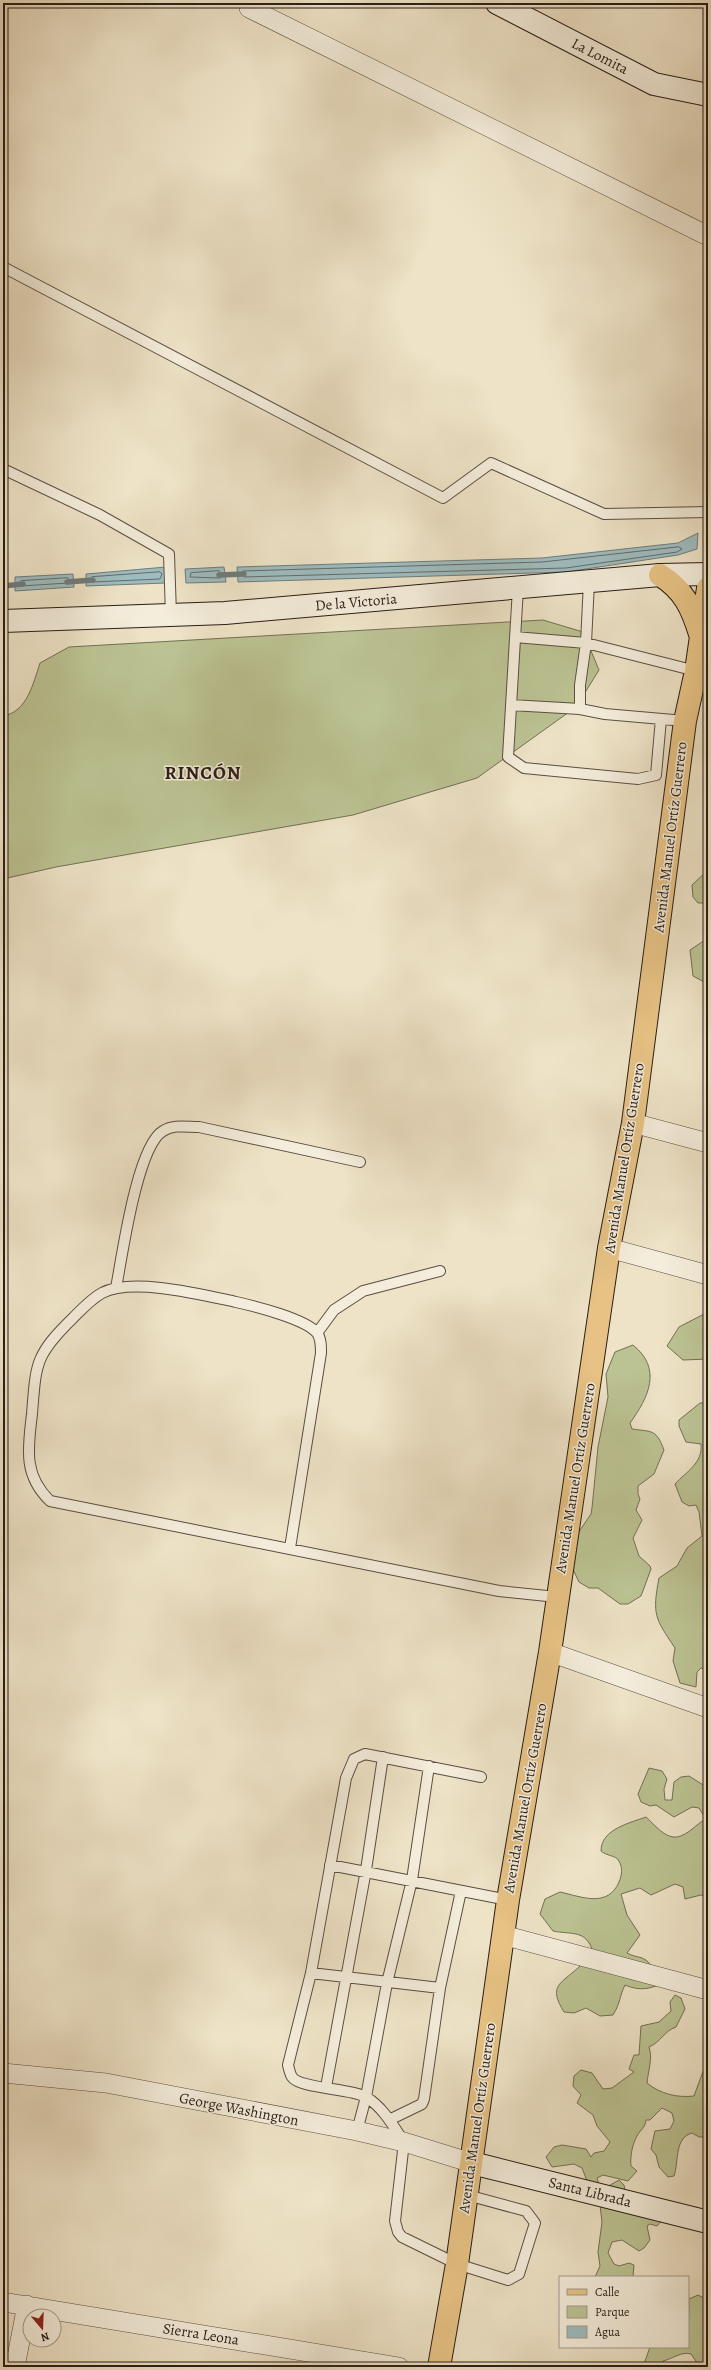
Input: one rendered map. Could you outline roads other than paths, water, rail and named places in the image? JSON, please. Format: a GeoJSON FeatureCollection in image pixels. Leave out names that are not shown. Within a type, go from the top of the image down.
{"type":"FeatureCollection","features":[{"type":"Feature","properties":{"kind":"main road","name":"La Lomita"},"geometry":{"type":"LineString","coordinates":[[497,3],[654,84],[708,95]]}},
{"type":"Feature","properties":{"kind":"main road","name":"De la Victoria"},"geometry":{"type":"LineString","coordinates":[[3,622],[233,612],[660,575],[708,574]]}},
{"type":"Feature","properties":{"kind":"main road"},"geometry":{"type":"LineString","coordinates":[[660,575],[675,585],[687,600],[700,635]]}},
{"type":"Feature","properties":{"kind":"main road","name":"Avenida Manuel Ortíz Guerrero"},"geometry":{"type":"LineString","coordinates":[[439,2367],[457,2264],[472,2163],[508,1900],[550,1652],[609,1248],[633,1123],[685,721],[702,674],[700,635],[708,588]]}},
{"type":"Feature","properties":{"kind":"main road","name":"Santa Librada"},"geometry":{"type":"LineString","coordinates":[[472,2163],[708,2222]]}},
{"type":"Feature","properties":{"kind":"street"},"geometry":{"type":"LineString","coordinates":[[251,3],[249,8],[708,236]]}},
{"type":"Feature","properties":{"kind":"street"},"geometry":{"type":"LineString","coordinates":[[633,1123],[708,1143]]}},
{"type":"Feature","properties":{"kind":"street"},"geometry":{"type":"LineString","coordinates":[[609,1248],[708,1275]]}},
{"type":"Feature","properties":{"kind":"street"},"geometry":{"type":"LineString","coordinates":[[550,1652],[708,1708]]}},
{"type":"Feature","properties":{"kind":"street"},"geometry":{"type":"LineString","coordinates":[[503,1935],[708,1990]]}},
{"type":"Feature","properties":{"kind":"street","name":"George Washington"},"geometry":{"type":"LineString","coordinates":[[3,2073],[106,2083],[357,2131],[404,2142],[472,2163]]}},
{"type":"Feature","properties":{"kind":"street","name":"Sierra Leona"},"geometry":{"type":"LineString","coordinates":[[3,2302],[399,2367]]}},
{"type":"Feature","properties":{"kind":"street"},"geometry":{"type":"LineString","coordinates":[[15,2367],[27,2305]]}},
{"type":"Feature","properties":{"kind":"lane"},"geometry":{"type":"LineString","coordinates":[[3,267],[443,498],[491,463],[604,514],[708,512]]}},
{"type":"Feature","properties":{"kind":"lane"},"geometry":{"type":"LineString","coordinates":[[3,468],[100,515],[169,554],[171,615]]}},
{"type":"Feature","properties":{"kind":"lane"},"geometry":{"type":"LineString","coordinates":[[580,709],[580,685],[586,643],[589,582]]}},
{"type":"Feature","properties":{"kind":"lane"},"geometry":{"type":"LineString","coordinates":[[518,588],[508,757],[524,768],[631,778],[656,775],[661,719]]}},
{"type":"Feature","properties":{"kind":"lane"},"geometry":{"type":"LineString","coordinates":[[515,637],[586,643],[702,674]]}},
{"type":"Feature","properties":{"kind":"lane"},"geometry":{"type":"LineString","coordinates":[[511,705],[580,709],[605,714],[685,721]]}},
{"type":"Feature","properties":{"kind":"lane"},"geometry":{"type":"LineString","coordinates":[[116,1288],[134,1193],[154,1138],[162,1131],[174,1126],[199,1127],[360,1162]]}},
{"type":"Feature","properties":{"kind":"lane"},"geometry":{"type":"LineString","coordinates":[[317,1333],[334,1310],[363,1291],[440,1271]]}},
{"type":"Feature","properties":{"kind":"lane"},"geometry":{"type":"LineString","coordinates":[[290,1548],[321,1353],[317,1333],[307,1325],[260,1307],[162,1289],[130,1286],[116,1288],[103,1292],[92,1300],[50,1341],[40,1355],[35,1374],[29,1443],[30,1468],[42,1494],[50,1501],[499,1591],[557,1597]]}},
{"type":"Feature","properties":{"kind":"lane"},"geometry":{"type":"LineString","coordinates":[[467,2195],[526,2211],[535,2223],[520,2274],[515,2278],[508,2280],[457,2264],[402,2237],[398,2232],[395,2221],[404,2142],[389,2120],[366,2097],[326,2087],[302,2084],[293,2078],[288,2065],[311,1973],[346,1778],[354,1758],[365,1754],[481,1777]]}},
{"type":"Feature","properties":{"kind":"lane"},"geometry":{"type":"LineString","coordinates":[[326,2087],[344,1978],[366,1870],[383,1757]]}},
{"type":"Feature","properties":{"kind":"lane"},"geometry":{"type":"LineString","coordinates":[[357,2131],[366,2097],[387,1983],[412,1880],[429,1766]]}},
{"type":"Feature","properties":{"kind":"lane"},"geometry":{"type":"LineString","coordinates":[[330,1865],[366,1870],[508,1900]]}},
{"type":"Feature","properties":{"kind":"lane"},"geometry":{"type":"LineString","coordinates":[[389,2120],[422,2104],[424,2099],[440,1988],[461,1891]]}},
{"type":"Feature","properties":{"kind":"lane"},"geometry":{"type":"LineString","coordinates":[[311,1973],[440,1988]]}},
{"type":"Feature","properties":{"kind":"water"},"geometry":{"type":"Polygon","coordinates":[[[698,533],[697,549],[678,555],[566,572],[238,582],[237,567],[542,558],[678,543],[698,533]]]}},
{"type":"Feature","properties":{"kind":"water"},"geometry":{"type":"Polygon","coordinates":[[[166,567],[166,583],[86,586],[86,574],[166,567]]]}},
{"type":"Feature","properties":{"kind":"water"},"geometry":{"type":"Polygon","coordinates":[[[224,567],[226,582],[186,583],[185,569],[224,567]]]}},
{"type":"Feature","properties":{"kind":"water"},"geometry":{"type":"Polygon","coordinates":[[[73,574],[74,587],[15,591],[15,577],[73,574]]]}},
{"type":"Feature","properties":{"kind":"waterway"},"geometry":{"type":"LineString","coordinates":[[219,575],[244,574]]}},
{"type":"Feature","properties":{"kind":"waterway"},"geometry":{"type":"LineString","coordinates":[[67,582],[93,580]]}},
{"type":"Feature","properties":{"kind":"waterway"},"geometry":{"type":"LineString","coordinates":[[3,586],[23,584]]}},
{"type":"Feature","properties":{"kind":"district","name":"RINCÓN"},"geometry":{"type":"Point","coordinates":[203,773]}}]}
